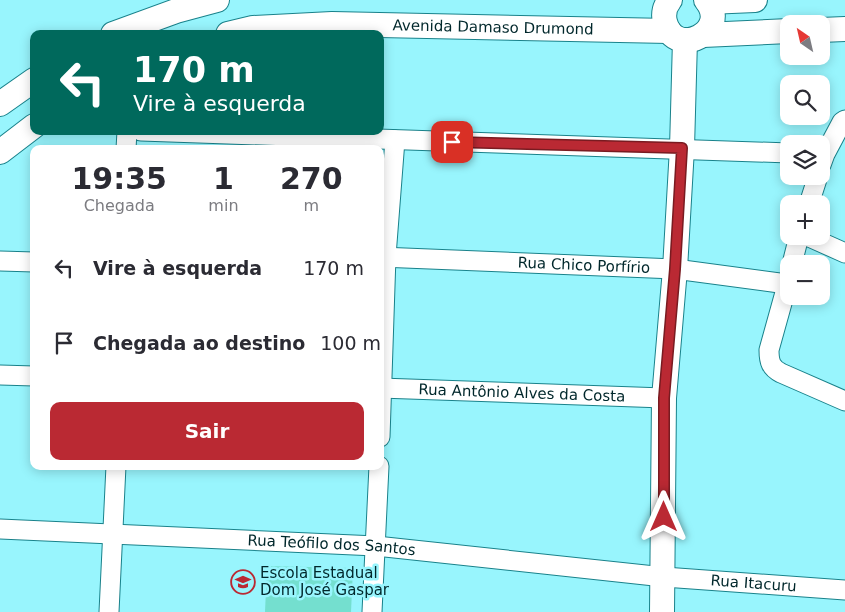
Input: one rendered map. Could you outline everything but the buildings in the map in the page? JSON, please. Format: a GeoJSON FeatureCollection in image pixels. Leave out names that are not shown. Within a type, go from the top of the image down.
{"type":"FeatureCollection","features":[{"type":"Feature","properties":{"kind":"main road"},"geometry":{"type":"LineString","coordinates":[[124,30],[176,10],[218,0]]}},
{"type":"Feature","properties":{"kind":"main road"},"geometry":{"type":"LineString","coordinates":[[670,0],[664,10],[664,17],[686,35]]}},
{"type":"Feature","properties":{"kind":"main road"},"geometry":{"type":"LineString","coordinates":[[686,35],[711,23],[711,9],[707,1],[755,0]]}},
{"type":"Feature","properties":{"kind":"main road","name":"Avenida Damaso Drumond"},"geometry":{"type":"LineString","coordinates":[[245,30],[332,24],[686,35],[780,31]]}},
{"type":"Feature","properties":{"kind":"main road"},"geometry":{"type":"LineString","coordinates":[[830,30],[845,29]]}},
{"type":"Feature","properties":{"kind":"main road"},"geometry":{"type":"LineString","coordinates":[[662,612],[664,576],[664,398],[675,269],[686,35]]}},
{"type":"Feature","properties":{"kind":"main road"},"geometry":{"type":"LineString","coordinates":[[0,104],[30,83]]}},
{"type":"Feature","properties":{"kind":"main road"},"geometry":{"type":"LineString","coordinates":[[0,152],[30,129]]}},
{"type":"Feature","properties":{"kind":"street"},"geometry":{"type":"LineString","coordinates":[[830,144],[845,120]]}},
{"type":"Feature","properties":{"kind":"street"},"geometry":{"type":"LineString","coordinates":[[254,135],[780,153]]}},
{"type":"Feature","properties":{"kind":"street"},"geometry":{"type":"LineString","coordinates":[[384,246],[395,140]]}},
{"type":"Feature","properties":{"kind":"street"},"geometry":{"type":"LineString","coordinates":[[827,245],[845,253]]}},
{"type":"Feature","properties":{"kind":"street","name":"Rua Chico Porfírio"},"geometry":{"type":"LineString","coordinates":[[384,256],[675,269],[780,280]]}},
{"type":"Feature","properties":{"kind":"street"},"geometry":{"type":"LineString","coordinates":[[0,261],[30,262]]}},
{"type":"Feature","properties":{"kind":"street"},"geometry":{"type":"LineString","coordinates":[[781,305],[769,350],[771,366],[775,370],[845,401]]}},
{"type":"Feature","properties":{"kind":"street"},"geometry":{"type":"LineString","coordinates":[[0,375],[30,376]]}},
{"type":"Feature","properties":{"kind":"street","name":"Rua Antônio Alves da Costa"},"geometry":{"type":"LineString","coordinates":[[384,388],[664,398]]}},
{"type":"Feature","properties":{"kind":"street"},"geometry":{"type":"LineString","coordinates":[[109,612],[116,470]]}},
{"type":"Feature","properties":{"kind":"street"},"geometry":{"type":"LineString","coordinates":[[372,612],[379,470]]}},
{"type":"Feature","properties":{"kind":"street","name":"Rua Teófilo dos Santos"},"geometry":{"type":"LineString","coordinates":[[0,529],[376,546],[664,576]]}},
{"type":"Feature","properties":{"kind":"street","name":"Rua Itacuru"},"geometry":{"type":"LineString","coordinates":[[664,576],[845,590]]}},
{"type":"Feature","properties":{"kind":"place","name":"Escola Estadual Dom José Gaspar"},"geometry":{"type":"Point","coordinates":[243,582]}},
{"type":"Feature","properties":{"kind":"route"},"geometry":{"type":"LineString","coordinates":[[452,142],[682,148],[675,269],[664,398],[664,517]]}}]}
